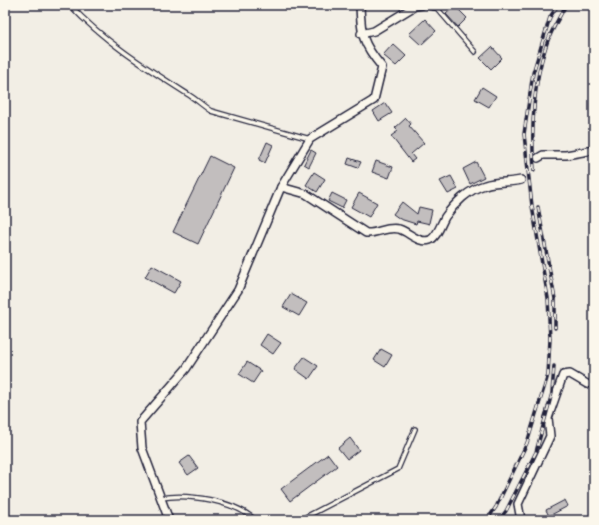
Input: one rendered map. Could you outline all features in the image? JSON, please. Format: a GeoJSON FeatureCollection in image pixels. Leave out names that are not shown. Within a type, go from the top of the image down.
{"type":"FeatureCollection","features":[{"type":"Feature","properties":{"kind":"street"},"geometry":{"type":"LineString","coordinates":[[169,520],[142,448],[140,422],[186,369],[238,290],[281,187],[310,139],[374,100],[382,67],[371,54],[361,34],[360,5]]}},
{"type":"Feature","properties":{"kind":"street"},"geometry":{"type":"LineString","coordinates":[[361,34],[374,31],[415,6],[422,5]]}},
{"type":"Feature","properties":{"kind":"street"},"geometry":{"type":"LineString","coordinates":[[538,158],[544,155],[566,155],[594,150]]}},
{"type":"Feature","properties":{"kind":"street"},"geometry":{"type":"LineString","coordinates":[[281,187],[306,194],[366,233],[373,234],[387,229],[399,229],[421,240],[429,240],[434,237],[451,209],[477,188],[486,184],[521,180]]}},
{"type":"Feature","properties":{"kind":"street"},"geometry":{"type":"LineString","coordinates":[[521,520],[518,504],[550,436],[548,418],[563,375],[570,374],[587,384]]}},
{"type":"Feature","properties":{"kind":"lane"},"geometry":{"type":"LineString","coordinates":[[70,5],[90,26],[136,60],[192,96],[201,105],[211,111],[310,139]]}},
{"type":"Feature","properties":{"kind":"lane"},"geometry":{"type":"LineString","coordinates":[[433,5],[475,52]]}},
{"type":"Feature","properties":{"kind":"lane"},"geometry":{"type":"LineString","coordinates":[[300,520],[398,469],[415,429]]}},
{"type":"Feature","properties":{"kind":"lane"},"geometry":{"type":"LineString","coordinates":[[161,498],[171,496],[201,497],[234,508],[250,515],[255,520]]}},
{"type":"Feature","properties":{"kind":"building"},"geometry":{"type":"Polygon","coordinates":[[[455,6],[467,18],[458,27],[446,14],[455,6]]]}},
{"type":"Feature","properties":{"kind":"building"},"geometry":{"type":"Polygon","coordinates":[[[425,19],[436,31],[421,45],[409,34],[425,19]]]}},
{"type":"Feature","properties":{"kind":"building"},"geometry":{"type":"Polygon","coordinates":[[[393,44],[406,56],[396,66],[383,55],[393,44]]]}},
{"type":"Feature","properties":{"kind":"building"},"geometry":{"type":"Polygon","coordinates":[[[492,47],[502,58],[491,69],[480,58],[492,47]]]}},
{"type":"Feature","properties":{"kind":"building"},"geometry":{"type":"Polygon","coordinates":[[[482,87],[496,96],[489,107],[475,99],[482,87]]]}},
{"type":"Feature","properties":{"kind":"building"},"geometry":{"type":"Polygon","coordinates":[[[385,103],[392,113],[379,121],[373,111],[385,103]]]}},
{"type":"Feature","properties":{"kind":"building"},"geometry":{"type":"Polygon","coordinates":[[[406,118],[411,124],[409,126],[424,143],[411,154],[415,159],[411,162],[391,136],[398,131],[395,128],[406,118]]]}},
{"type":"Feature","properties":{"kind":"building"},"geometry":{"type":"Polygon","coordinates":[[[267,142],[273,145],[265,163],[259,160],[267,142]]]}},
{"type":"Feature","properties":{"kind":"building"},"geometry":{"type":"Polygon","coordinates":[[[311,150],[316,153],[309,167],[304,164],[311,150]]]}},
{"type":"Feature","properties":{"kind":"building"},"geometry":{"type":"Polygon","coordinates":[[[210,156],[234,168],[198,244],[173,232],[210,156]]]}},
{"type":"Feature","properties":{"kind":"building"},"geometry":{"type":"Polygon","coordinates":[[[349,158],[361,162],[358,168],[347,164],[349,158]]]}},
{"type":"Feature","properties":{"kind":"building"},"geometry":{"type":"Polygon","coordinates":[[[376,161],[393,167],[389,178],[372,172],[376,161]]]}},
{"type":"Feature","properties":{"kind":"building"},"geometry":{"type":"Polygon","coordinates":[[[476,162],[484,177],[470,184],[463,169],[476,162]]]}},
{"type":"Feature","properties":{"kind":"building"},"geometry":{"type":"Polygon","coordinates":[[[314,172],[325,179],[317,192],[306,185],[314,172]]]}},
{"type":"Feature","properties":{"kind":"building"},"geometry":{"type":"Polygon","coordinates":[[[451,176],[458,189],[448,194],[440,181],[451,176]]]}},
{"type":"Feature","properties":{"kind":"building"},"geometry":{"type":"Polygon","coordinates":[[[332,193],[346,200],[342,208],[328,201],[332,193]]]}},
{"type":"Feature","properties":{"kind":"building"},"geometry":{"type":"Polygon","coordinates":[[[359,193],[377,203],[369,217],[351,207],[359,193]]]}},
{"type":"Feature","properties":{"kind":"building"},"geometry":{"type":"Polygon","coordinates":[[[402,202],[417,214],[419,207],[432,210],[430,224],[417,221],[416,224],[400,219],[393,214],[402,202]]]}},
{"type":"Feature","properties":{"kind":"building"},"geometry":{"type":"Polygon","coordinates":[[[152,265],[181,281],[174,293],[145,277],[152,265]]]}},
{"type":"Feature","properties":{"kind":"building"},"geometry":{"type":"Polygon","coordinates":[[[291,294],[307,303],[299,316],[283,307],[291,294]]]}},
{"type":"Feature","properties":{"kind":"building"},"geometry":{"type":"Polygon","coordinates":[[[267,334],[281,343],[273,354],[260,345],[267,334]]]}},
{"type":"Feature","properties":{"kind":"building"},"geometry":{"type":"Polygon","coordinates":[[[381,349],[392,355],[385,367],[374,360],[381,349]]]}},
{"type":"Feature","properties":{"kind":"building"},"geometry":{"type":"Polygon","coordinates":[[[304,357],[318,366],[309,379],[295,369],[304,357]]]}},
{"type":"Feature","properties":{"kind":"building"},"geometry":{"type":"Polygon","coordinates":[[[247,362],[261,371],[253,383],[239,374],[247,362]]]}},
{"type":"Feature","properties":{"kind":"building"},"geometry":{"type":"Polygon","coordinates":[[[350,438],[359,450],[347,459],[338,448],[350,438]]]}},
{"type":"Feature","properties":{"kind":"building"},"geometry":{"type":"Polygon","coordinates":[[[328,454],[337,466],[290,501],[281,489],[328,454]]]}},
{"type":"Feature","properties":{"kind":"building"},"geometry":{"type":"Polygon","coordinates":[[[189,456],[198,468],[188,475],[179,463],[189,456]]]}},
{"type":"Feature","properties":{"kind":"building"},"geometry":{"type":"Polygon","coordinates":[[[565,500],[568,506],[549,516],[546,510],[565,500]]]}},
{"type":"Feature","properties":{"kind":"railway"},"geometry":{"type":"LineString","coordinates":[[487,520],[496,507],[527,443],[548,375],[550,339],[548,298],[532,206],[524,134],[533,73],[550,17],[558,5]]}},
{"type":"Feature","properties":{"kind":"railway"},"geometry":{"type":"LineString","coordinates":[[534,170],[533,123],[538,76],[548,41],[566,5]]}},
{"type":"Feature","properties":{"kind":"railway"},"geometry":{"type":"LineString","coordinates":[[538,207],[555,299],[555,328]]}},
{"type":"Feature","properties":{"kind":"railway"},"geometry":{"type":"LineString","coordinates":[[499,520],[506,511],[536,452],[552,393],[554,366]]}}]}
